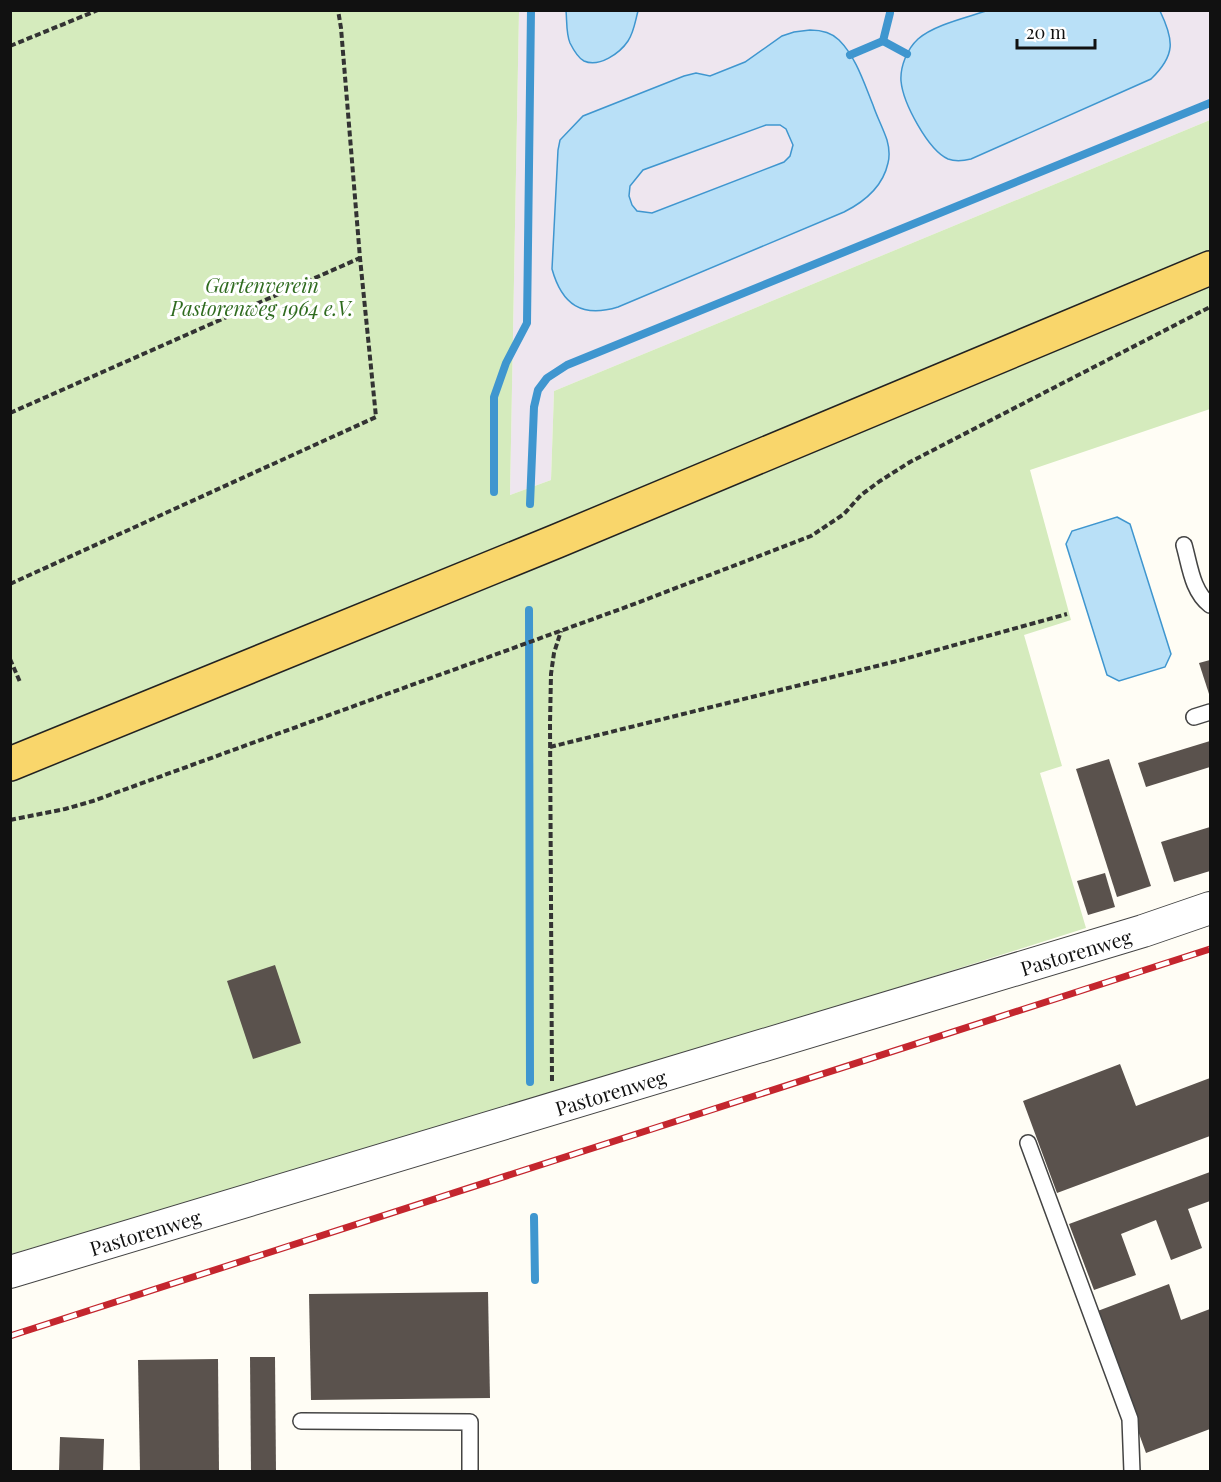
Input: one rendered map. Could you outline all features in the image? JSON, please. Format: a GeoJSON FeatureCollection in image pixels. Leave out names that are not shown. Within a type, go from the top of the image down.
{"type":"FeatureCollection","features":[{"type":"Feature","properties":{"kind":"main road"},"geometry":{"type":"LineString","coordinates":[[10,764],[579,532],[1210,268]]}},
{"type":"Feature","properties":{"kind":"street","name":"Pastorenweg"},"geometry":{"type":"LineString","coordinates":[[10,1272],[1143,931],[1210,908]]}},
{"type":"Feature","properties":{"kind":"lane"},"geometry":{"type":"LineString","coordinates":[[1184,545],[1197,591],[1210,605]]}},
{"type":"Feature","properties":{"kind":"lane"},"geometry":{"type":"LineString","coordinates":[[1194,717],[1210,712]]}},
{"type":"Feature","properties":{"kind":"lane"},"geometry":{"type":"LineString","coordinates":[[1028,1143],[1130,1419],[1132,1472]]}},
{"type":"Feature","properties":{"kind":"lane"},"geometry":{"type":"LineString","coordinates":[[301,1421],[470,1422],[470,1472]]}},
{"type":"Feature","properties":{"kind":"path"},"geometry":{"type":"LineString","coordinates":[[10,46],[98,10]]}},
{"type":"Feature","properties":{"kind":"path"},"geometry":{"type":"LineString","coordinates":[[10,584],[376,417],[338,10]]}},
{"type":"Feature","properties":{"kind":"path"},"geometry":{"type":"LineString","coordinates":[[10,413],[360,258]]}},
{"type":"Feature","properties":{"kind":"path"},"geometry":{"type":"LineString","coordinates":[[10,820],[93,801],[515,648],[811,536],[844,514],[861,495],[910,462],[1210,308]]}},
{"type":"Feature","properties":{"kind":"path"},"geometry":{"type":"LineString","coordinates":[[550,747],[897,661],[1066,614]]}},
{"type":"Feature","properties":{"kind":"path"},"geometry":{"type":"LineString","coordinates":[[552,1109],[551,674],[554,653],[561,631]]}},
{"type":"Feature","properties":{"kind":"path"},"geometry":{"type":"LineString","coordinates":[[10,658],[20,682]]}},
{"type":"Feature","properties":{"kind":"shaded area"},"geometry":{"type":"Polygon","coordinates":[[[519,11],[1210,11],[1210,120],[554,391],[551,480],[510,495],[519,11]]]}},
{"type":"Feature","properties":{"kind":"green space","name":"Gartenverein Pastorenweg 1964 e.V."},"geometry":{"type":"Polygon","coordinates":[[[11,11],[519,11],[510,495],[551,480],[554,391],[1210,120],[1210,409],[1030,470],[1071,620],[1024,635],[1062,766],[1040,773],[1086,928],[477,1121],[11,1254],[11,11]]]}},
{"type":"Feature","properties":{"kind":"water"},"geometry":{"type":"Polygon","coordinates":[[[566,10],[638,11],[632,34],[624,46],[609,58],[590,63],[580,58],[570,43],[566,10]]]}},
{"type":"Feature","properties":{"kind":"water"},"geometry":{"type":"Polygon","coordinates":[[[986,11],[1160,11],[1170,39],[1169,55],[1151,79],[971,159],[951,160],[932,146],[911,113],[901,81],[902,70],[911,48],[925,34],[950,22],[986,11]]]}},
{"type":"Feature","properties":{"kind":"water"},"geometry":{"type":"Polygon","coordinates":[[[814,30],[829,33],[839,40],[855,62],[888,145],[888,163],[877,186],[859,203],[844,212],[618,307],[594,311],[575,306],[561,292],[552,269],[560,140],[583,116],[684,76],[696,73],[710,76],[745,62],[782,36],[814,30]],[[766,125],[643,170],[630,186],[629,196],[632,205],[637,211],[652,213],[784,162],[790,156],[793,145],[786,129],[780,125],[766,125]]]}},
{"type":"Feature","properties":{"kind":"water"},"geometry":{"type":"Polygon","coordinates":[[[1117,517],[1130,524],[1171,654],[1165,667],[1119,681],[1107,675],[1066,544],[1072,531],[1117,517]]]}},
{"type":"Feature","properties":{"kind":"building"},"geometry":{"type":"Polygon","coordinates":[[[1210,660],[1210,697],[1199,663],[1210,660]]]}},
{"type":"Feature","properties":{"kind":"building"},"geometry":{"type":"Polygon","coordinates":[[[1210,741],[1210,767],[1146,787],[1138,763],[1210,741]]]}},
{"type":"Feature","properties":{"kind":"building"},"geometry":{"type":"Polygon","coordinates":[[[1109,759],[1151,886],[1117,897],[1076,769],[1109,759]]]}},
{"type":"Feature","properties":{"kind":"building"},"geometry":{"type":"Polygon","coordinates":[[[1210,827],[1210,871],[1174,882],[1161,842],[1210,827]]]}},
{"type":"Feature","properties":{"kind":"building"},"geometry":{"type":"Polygon","coordinates":[[[1105,873],[1115,907],[1088,915],[1077,881],[1105,873]]]}},
{"type":"Feature","properties":{"kind":"building"},"geometry":{"type":"Polygon","coordinates":[[[275,965],[301,1043],[253,1059],[227,981],[275,965]]]}},
{"type":"Feature","properties":{"kind":"building"},"geometry":{"type":"Polygon","coordinates":[[[1120,1064],[1136,1106],[1210,1078],[1210,1136],[1057,1193],[1023,1101],[1120,1064]]]}},
{"type":"Feature","properties":{"kind":"building"},"geometry":{"type":"Polygon","coordinates":[[[1210,1172],[1210,1201],[1188,1209],[1202,1248],[1171,1260],[1156,1220],[1121,1234],[1136,1275],[1094,1290],[1069,1224],[1210,1172]]]}},
{"type":"Feature","properties":{"kind":"building"},"geometry":{"type":"Polygon","coordinates":[[[1169,1284],[1181,1320],[1210,1309],[1210,1429],[1146,1453],[1095,1312],[1169,1284]]]}},
{"type":"Feature","properties":{"kind":"building"},"geometry":{"type":"Polygon","coordinates":[[[488,1292],[490,1398],[311,1400],[309,1294],[488,1292]]]}},
{"type":"Feature","properties":{"kind":"building"},"geometry":{"type":"Polygon","coordinates":[[[250,1357],[275,1357],[276,1472],[251,1472],[250,1357]]]}},
{"type":"Feature","properties":{"kind":"building"},"geometry":{"type":"Polygon","coordinates":[[[218,1359],[219,1472],[140,1472],[138,1360],[218,1359]]]}},
{"type":"Feature","properties":{"kind":"building"},"geometry":{"type":"Polygon","coordinates":[[[60,1437],[104,1439],[103,1472],[59,1472],[60,1437]]]}},
{"type":"Feature","properties":{"kind":"waterway"},"geometry":{"type":"LineString","coordinates":[[494,492],[494,397],[506,363],[527,323],[531,10]]}},
{"type":"Feature","properties":{"kind":"waterway"},"geometry":{"type":"LineString","coordinates":[[883,41],[890,13]]}},
{"type":"Feature","properties":{"kind":"waterway"},"geometry":{"type":"LineString","coordinates":[[883,41],[907,54]]}},
{"type":"Feature","properties":{"kind":"waterway"},"geometry":{"type":"LineString","coordinates":[[850,55],[883,41]]}},
{"type":"Feature","properties":{"kind":"waterway"},"geometry":{"type":"LineString","coordinates":[[530,504],[534,407],[538,390],[547,378],[567,365],[1210,103]]}},
{"type":"Feature","properties":{"kind":"waterway"},"geometry":{"type":"LineString","coordinates":[[529,610],[530,1082]]}},
{"type":"Feature","properties":{"kind":"waterway"},"geometry":{"type":"LineString","coordinates":[[534,1217],[535,1280]]}},
{"type":"Feature","properties":{"kind":"railway"},"geometry":{"type":"LineString","coordinates":[[10,1336],[1210,949]]}}]}
